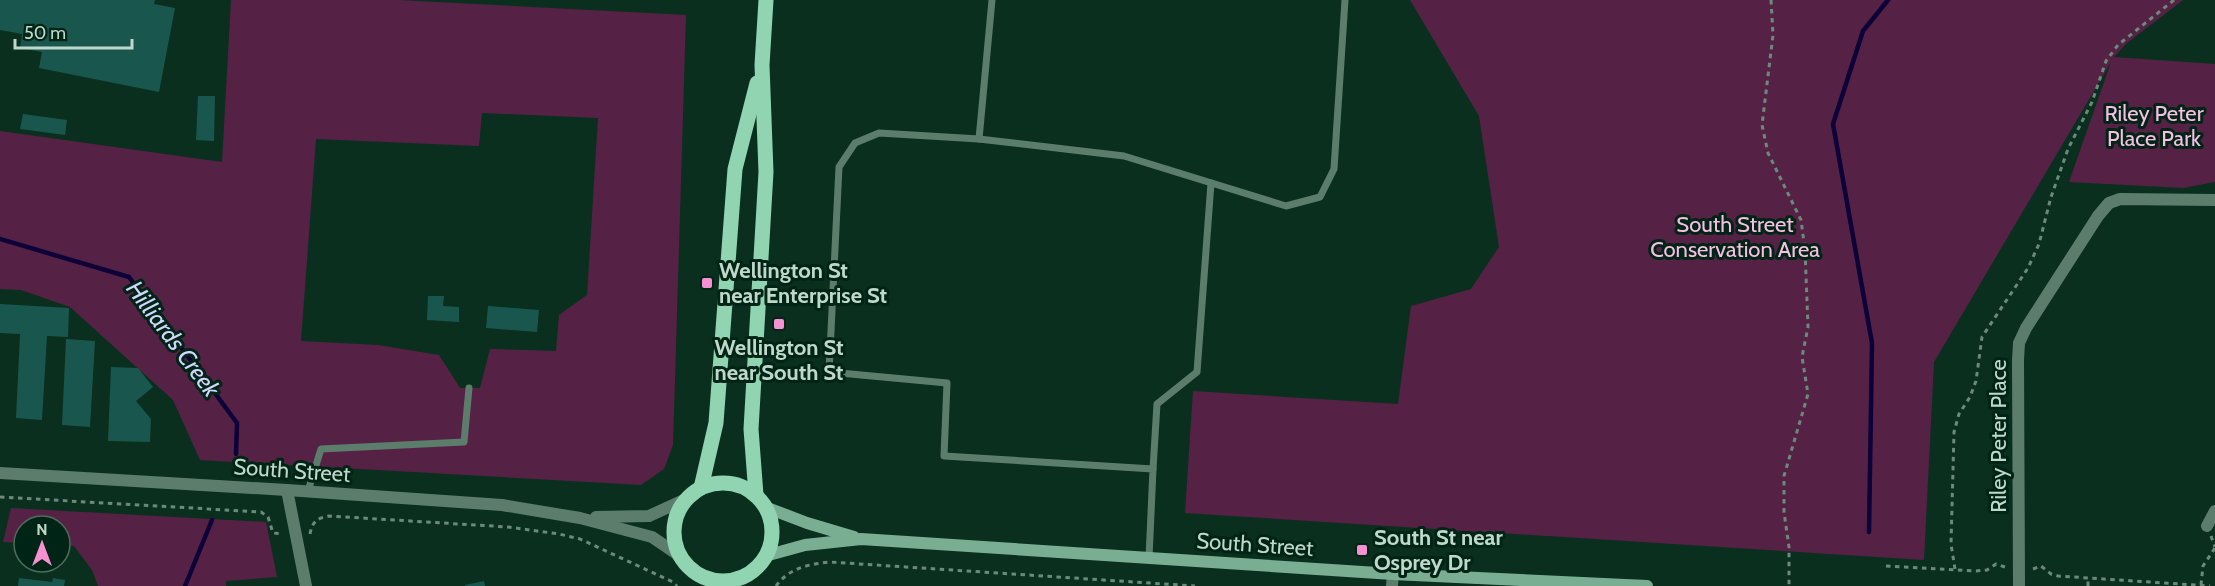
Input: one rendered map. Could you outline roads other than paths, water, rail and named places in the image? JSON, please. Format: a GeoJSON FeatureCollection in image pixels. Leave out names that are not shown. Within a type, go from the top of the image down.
{"type":"FeatureCollection","features":[{"type":"Feature","properties":{"kind":"main road"},"geometry":{"type":"LineString","coordinates":[[756,495],[751,429],[766,172],[762,65],[766,0]]}},
{"type":"Feature","properties":{"kind":"main road"},"geometry":{"type":"LineString","coordinates":[[700,488],[716,423],[735,169],[762,65]]}},
{"type":"Feature","properties":{"kind":"main road"},"geometry":{"type":"LineString","coordinates":[[696,586],[674,540],[674,523],[684,500],[700,488],[717,483],[730,483],[746,488],[756,495],[765,507],[771,523],[771,540],[750,586]]}},
{"type":"Feature","properties":{"kind":"main road"},"geometry":{"type":"LineString","coordinates":[[684,561],[695,572],[711,579],[725,580],[742,577],[761,562]]}},
{"type":"Feature","properties":{"kind":"street","name":"Riley Peter Place"},"geometry":{"type":"LineString","coordinates":[[2019,586],[2018,360],[2019,344],[2026,328],[2098,216],[2109,203],[2120,199],[2215,200]]}},
{"type":"Feature","properties":{"kind":"street","name":"South Street"},"geometry":{"type":"LineString","coordinates":[[0,473],[502,505],[580,518],[652,537],[684,561]]}},
{"type":"Feature","properties":{"kind":"street"},"geometry":{"type":"LineString","coordinates":[[287,490],[306,586]]}},
{"type":"Feature","properties":{"kind":"street","name":"South Street"},"geometry":{"type":"LineString","coordinates":[[580,518],[649,516],[684,500]]}},
{"type":"Feature","properties":{"kind":"street","name":"South Street"},"geometry":{"type":"LineString","coordinates":[[765,507],[807,523],[861,539]]}},
{"type":"Feature","properties":{"kind":"street"},"geometry":{"type":"LineString","coordinates":[[2207,526],[2215,511]]}},
{"type":"Feature","properties":{"kind":"street","name":"South Street"},"geometry":{"type":"LineString","coordinates":[[761,562],[805,545],[861,539],[1149,558],[1393,580],[1647,586]]}},
{"type":"Feature","properties":{"kind":"lane"},"geometry":{"type":"LineString","coordinates":[[979,139],[992,0]]}},
{"type":"Feature","properties":{"kind":"lane"},"geometry":{"type":"LineString","coordinates":[[1153,469],[944,456],[947,383],[829,372],[839,167],[855,143],[879,133],[979,139],[1124,156],[1286,206],[1320,197],[1334,169],[1345,0]]}},
{"type":"Feature","properties":{"kind":"lane"},"geometry":{"type":"LineString","coordinates":[[1149,558],[1157,404],[1197,372],[1211,183]]}},
{"type":"Feature","properties":{"kind":"lane"},"geometry":{"type":"LineString","coordinates":[[308,491],[321,449],[464,442],[469,388]]}},
{"type":"Feature","properties":{"kind":"waterway"},"geometry":{"type":"LineString","coordinates":[[1869,532],[1872,343],[1833,124],[1863,31],[1888,0]]}},
{"type":"Feature","properties":{"kind":"waterway","name":"Hilliards Creek"},"geometry":{"type":"LineString","coordinates":[[0,239],[129,277],[237,423],[236,454]]}},
{"type":"Feature","properties":{"kind":"waterway","name":"Hilliards Creek"},"geometry":{"type":"LineString","coordinates":[[185,586],[212,520]]}},
{"type":"Feature","properties":{"kind":"place","name":"Wellington St near Enterprise St"},"geometry":{"type":"Point","coordinates":[707,283]}},
{"type":"Feature","properties":{"kind":"place","name":"Wellington St near South St"},"geometry":{"type":"Point","coordinates":[779,324]}},
{"type":"Feature","properties":{"kind":"place","name":"South St near Osprey Dr"},"geometry":{"type":"Point","coordinates":[1362,550]}},
{"type":"Feature","properties":{"kind":"park label","name":"Riley Peter Place Park"},"geometry":{"type":"Point","coordinates":[2154,126]}},
{"type":"Feature","properties":{"kind":"park label","name":"South Street Conservation Area"},"geometry":{"type":"Point","coordinates":[1735,236]}}]}
